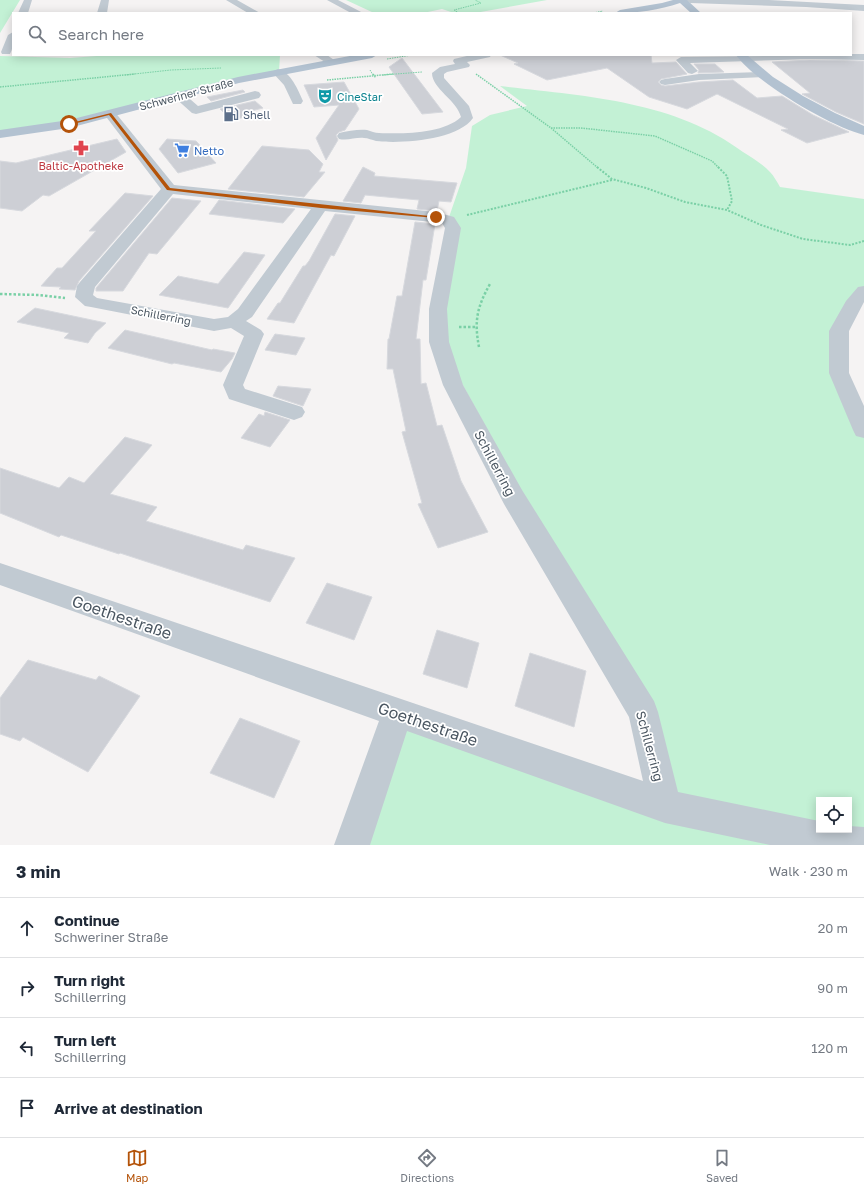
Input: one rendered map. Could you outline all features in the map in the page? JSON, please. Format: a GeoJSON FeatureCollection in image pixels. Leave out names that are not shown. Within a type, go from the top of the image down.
{"type":"FeatureCollection","features":[{"type":"Feature","properties":{"kind":"main road"},"geometry":{"type":"LineString","coordinates":[[626,12],[663,6],[682,0],[695,12]]}},
{"type":"Feature","properties":{"kind":"main road","name":"Schweriner Straße"},"geometry":{"type":"LineString","coordinates":[[0,134],[46,128],[110,114],[238,80],[366,56]]}},
{"type":"Feature","properties":{"kind":"main road"},"geometry":{"type":"LineString","coordinates":[[742,56],[761,75],[798,100],[844,123],[864,131]]}},
{"type":"Feature","properties":{"kind":"street"},"geometry":{"type":"LineString","coordinates":[[23,12],[28,0]]}},
{"type":"Feature","properties":{"kind":"street"},"geometry":{"type":"LineString","coordinates":[[102,12],[104,0]]}},
{"type":"Feature","properties":{"kind":"street"},"geometry":{"type":"LineString","coordinates":[[230,0],[253,12]]}},
{"type":"Feature","properties":{"kind":"street"},"geometry":{"type":"LineString","coordinates":[[331,0],[356,12]]}},
{"type":"Feature","properties":{"kind":"street"},"geometry":{"type":"LineString","coordinates":[[690,0],[824,2],[837,11],[864,8]]}},
{"type":"Feature","properties":{"kind":"street"},"geometry":{"type":"LineString","coordinates":[[776,1],[781,12]]}},
{"type":"Feature","properties":{"kind":"street"},"geometry":{"type":"LineString","coordinates":[[6,52],[12,39]]}},
{"type":"Feature","properties":{"kind":"street"},"geometry":{"type":"LineString","coordinates":[[321,56],[332,62]]}},
{"type":"Feature","properties":{"kind":"street"},"geometry":{"type":"LineString","coordinates":[[344,136],[366,134],[378,137],[417,136],[436,133],[464,124],[467,118],[464,109],[438,79],[438,73],[457,60],[480,56]]}},
{"type":"Feature","properties":{"kind":"street"},"geometry":{"type":"LineString","coordinates":[[692,71],[681,60],[742,56],[864,57]]}},
{"type":"Feature","properties":{"kind":"street"},"geometry":{"type":"LineString","coordinates":[[278,72],[289,84],[297,101]]}},
{"type":"Feature","properties":{"kind":"street"},"geometry":{"type":"LineString","coordinates":[[665,82],[699,77],[761,75]]}},
{"type":"Feature","properties":{"kind":"street"},"geometry":{"type":"LineString","coordinates":[[179,96],[196,110],[255,95],[238,80]]}},
{"type":"Feature","properties":{"kind":"street"},"geometry":{"type":"LineString","coordinates":[[110,114],[169,189],[436,217],[448,220]]}},
{"type":"Feature","properties":{"kind":"street"},"geometry":{"type":"LineString","coordinates":[[84,297],[86,286],[169,189]]}},
{"type":"Feature","properties":{"kind":"street"},"geometry":{"type":"LineString","coordinates":[[294,412],[236,394],[233,385],[254,334],[234,322],[245,313],[321,206]]}},
{"type":"Feature","properties":{"kind":"street","name":"Schillerring"},"geometry":{"type":"LineString","coordinates":[[448,220],[453,228],[438,309],[439,342],[453,385],[513,497],[642,712],[665,806]]}},
{"type":"Feature","properties":{"kind":"street","name":"Schillerring"},"geometry":{"type":"LineString","coordinates":[[84,297],[91,302],[214,325],[234,322]]}},
{"type":"Feature","properties":{"kind":"street"},"geometry":{"type":"LineString","coordinates":[[860,302],[839,331],[839,373],[864,430]]}},
{"type":"Feature","properties":{"kind":"street","name":"Goethestraße"},"geometry":{"type":"LineString","coordinates":[[0,574],[665,806],[843,843],[864,845]]}},
{"type":"Feature","properties":{"kind":"street"},"geometry":{"type":"LineString","coordinates":[[352,845],[397,713]]}},
{"type":"Feature","properties":{"kind":"path"},"geometry":{"type":"LineString","coordinates":[[457,12],[454,10],[481,3],[476,0]]}},
{"type":"Feature","properties":{"kind":"path"},"geometry":{"type":"LineString","coordinates":[[457,60],[551,128],[612,180]]}},
{"type":"Feature","properties":{"kind":"path"},"geometry":{"type":"LineString","coordinates":[[0,87],[191,68],[222,68]]}},
{"type":"Feature","properties":{"kind":"path"},"geometry":{"type":"LineString","coordinates":[[289,84],[410,72],[438,73]]}},
{"type":"Feature","properties":{"kind":"path"},"geometry":{"type":"LineString","coordinates":[[551,128],[581,128],[655,136],[692,151],[712,161],[727,176],[732,201],[727,210]]}},
{"type":"Feature","properties":{"kind":"path"},"geometry":{"type":"LineString","coordinates":[[448,220],[612,180],[646,188],[685,202],[727,210],[760,225],[803,239],[850,245],[864,241]]}},
{"type":"Feature","properties":{"kind":"path"},"geometry":{"type":"LineString","coordinates":[[479,347],[475,327],[479,304],[490,284]]}},
{"type":"Feature","properties":{"kind":"path"},"geometry":{"type":"LineString","coordinates":[[0,294],[39,295],[68,299],[84,297]]}},
{"type":"Feature","properties":{"kind":"green space"},"geometry":{"type":"Polygon","coordinates":[[[0,0],[20,0],[12,12],[0,33],[0,0]]]}},
{"type":"Feature","properties":{"kind":"green space"},"geometry":{"type":"Polygon","coordinates":[[[346,0],[547,0],[481,12],[451,12],[442,9],[428,12],[372,12],[346,0]]]}},
{"type":"Feature","properties":{"kind":"green space"},"geometry":{"type":"Polygon","coordinates":[[[0,56],[70,58],[97,56],[280,56],[279,71],[110,114],[0,134],[0,56]]]}},
{"type":"Feature","properties":{"kind":"green space"},"geometry":{"type":"Polygon","coordinates":[[[500,86],[563,93],[627,103],[688,121],[716,135],[764,166],[773,175],[780,187],[864,199],[864,291],[852,305],[839,373],[864,430],[864,845],[352,845],[397,713],[665,806],[643,712],[439,342],[448,220],[466,168],[472,126],[490,115],[527,106],[500,86]]]}},
{"type":"Feature","properties":{"kind":"building"},"geometry":{"type":"Polygon","coordinates":[[[502,56],[651,56],[652,63],[676,62],[687,74],[661,79],[658,82],[661,85],[665,86],[733,80],[757,98],[782,96],[813,115],[849,132],[807,143],[781,130],[788,129],[717,94],[687,109],[649,97],[607,68],[547,80],[514,64],[518,63],[502,56]]]}},
{"type":"Feature","properties":{"kind":"building"},"geometry":{"type":"Polygon","coordinates":[[[402,58],[443,112],[422,114],[389,67],[402,58]]]}},
{"type":"Feature","properties":{"kind":"building"},"geometry":{"type":"Polygon","coordinates":[[[810,60],[864,61],[864,124],[836,112],[802,94],[810,93],[772,62],[810,60]]]}},
{"type":"Feature","properties":{"kind":"building"},"geometry":{"type":"Polygon","coordinates":[[[694,64],[715,64],[724,72],[698,73],[699,70],[694,64]]]}},
{"type":"Feature","properties":{"kind":"building"},"geometry":{"type":"Polygon","coordinates":[[[344,82],[359,109],[345,130],[336,135],[338,140],[326,160],[316,138],[339,105],[314,107],[304,85],[344,82]]]}},
{"type":"Feature","properties":{"kind":"building"},"geometry":{"type":"Polygon","coordinates":[[[243,90],[245,92],[211,101],[207,97],[243,90]]]}},
{"type":"Feature","properties":{"kind":"building","name":"Shell"},"geometry":{"type":"Polygon","coordinates":[[[255,101],[263,108],[247,112],[251,116],[231,120],[220,109],[255,101]]]}},
{"type":"Feature","properties":{"kind":"building"},"geometry":{"type":"Polygon","coordinates":[[[117,139],[126,152],[49,196],[43,195],[22,211],[0,208],[0,161],[16,163],[117,139]]]}},
{"type":"Feature","properties":{"kind":"building","name":"Netto"},"geometry":{"type":"Polygon","coordinates":[[[167,139],[196,141],[216,163],[178,173],[159,149],[167,139]]]}},
{"type":"Feature","properties":{"kind":"building"},"geometry":{"type":"Polygon","coordinates":[[[262,146],[309,150],[323,164],[319,172],[325,172],[304,197],[228,189],[262,146]]]}},
{"type":"Feature","properties":{"kind":"building"},"geometry":{"type":"Polygon","coordinates":[[[363,167],[375,173],[374,176],[457,183],[451,202],[439,201],[437,211],[417,209],[419,200],[365,195],[361,203],[343,201],[363,167]]]}},
{"type":"Feature","properties":{"kind":"building"},"geometry":{"type":"Polygon","coordinates":[[[125,193],[153,196],[79,281],[75,290],[59,289],[61,287],[41,286],[57,268],[62,268],[96,231],[89,231],[125,193]]]}},
{"type":"Feature","properties":{"kind":"building"},"geometry":{"type":"Polygon","coordinates":[[[172,198],[201,201],[157,254],[149,253],[123,291],[96,291],[96,288],[172,198]]]}},
{"type":"Feature","properties":{"kind":"building"},"geometry":{"type":"Polygon","coordinates":[[[219,200],[295,209],[283,223],[209,214],[219,200]]]}},
{"type":"Feature","properties":{"kind":"building"},"geometry":{"type":"Polygon","coordinates":[[[335,214],[355,216],[334,256],[331,255],[294,323],[267,319],[278,303],[280,303],[303,266],[305,266],[309,261],[335,214]]]}},
{"type":"Feature","properties":{"kind":"building"},"geometry":{"type":"Polygon","coordinates":[[[415,222],[435,224],[426,280],[423,280],[416,339],[420,339],[421,384],[426,383],[437,426],[442,425],[461,481],[488,532],[438,548],[418,504],[422,503],[402,432],[406,431],[393,369],[387,369],[388,339],[397,296],[402,296],[415,222]]]}},
{"type":"Feature","properties":{"kind":"building"},"geometry":{"type":"Polygon","coordinates":[[[244,252],[265,255],[228,308],[159,295],[178,276],[218,284],[244,252]]]}},
{"type":"Feature","properties":{"kind":"building"},"geometry":{"type":"Polygon","coordinates":[[[35,308],[106,323],[95,333],[88,343],[64,338],[69,333],[17,322],[35,308]]]}},
{"type":"Feature","properties":{"kind":"building"},"geometry":{"type":"Polygon","coordinates":[[[125,330],[212,350],[235,353],[221,372],[174,363],[172,364],[108,348],[125,330]]]}},
{"type":"Feature","properties":{"kind":"building"},"geometry":{"type":"Polygon","coordinates":[[[275,334],[305,338],[296,355],[265,350],[275,334]]]}},
{"type":"Feature","properties":{"kind":"building"},"geometry":{"type":"Polygon","coordinates":[[[278,386],[311,389],[303,406],[273,396],[278,386]]]}},
{"type":"Feature","properties":{"kind":"building"},"geometry":{"type":"Polygon","coordinates":[[[265,412],[290,420],[270,447],[241,438],[259,414],[264,416],[265,412]]]}},
{"type":"Feature","properties":{"kind":"building"},"geometry":{"type":"Polygon","coordinates":[[[125,437],[152,445],[110,494],[157,507],[146,521],[243,550],[246,545],[295,558],[270,602],[120,553],[119,554],[61,535],[59,537],[0,513],[0,468],[59,488],[69,477],[84,483],[125,437]]]}},
{"type":"Feature","properties":{"kind":"building"},"geometry":{"type":"Polygon","coordinates":[[[327,583],[372,597],[354,640],[306,623],[327,583]]]}},
{"type":"Feature","properties":{"kind":"building"},"geometry":{"type":"Polygon","coordinates":[[[437,630],[479,643],[467,688],[423,674],[437,630]]]}},
{"type":"Feature","properties":{"kind":"building"},"geometry":{"type":"Polygon","coordinates":[[[530,653],[586,671],[574,727],[515,706],[530,653]]]}},
{"type":"Feature","properties":{"kind":"building"},"geometry":{"type":"Polygon","coordinates":[[[28,660],[96,680],[99,676],[140,696],[88,772],[23,737],[20,741],[0,734],[0,698],[28,660]]]}},
{"type":"Feature","properties":{"kind":"building"},"geometry":{"type":"Polygon","coordinates":[[[240,718],[300,741],[274,798],[210,773],[240,718]]]}},
{"type":"Feature","properties":{"kind":"place","name":"CineStar"},"geometry":{"type":"Point","coordinates":[325,96]}},
{"type":"Feature","properties":{"kind":"place","name":"Shell"},"geometry":{"type":"Point","coordinates":[231,114]}},
{"type":"Feature","properties":{"kind":"place","name":"Baltic-Apotheke"},"geometry":{"type":"Point","coordinates":[81,148]}},
{"type":"Feature","properties":{"kind":"place","name":"Netto"},"geometry":{"type":"Point","coordinates":[182,150]}},
{"type":"Feature","properties":{"kind":"route"},"geometry":{"type":"LineString","coordinates":[[69,124],[110,114],[169,189],[436,217]]}}]}
